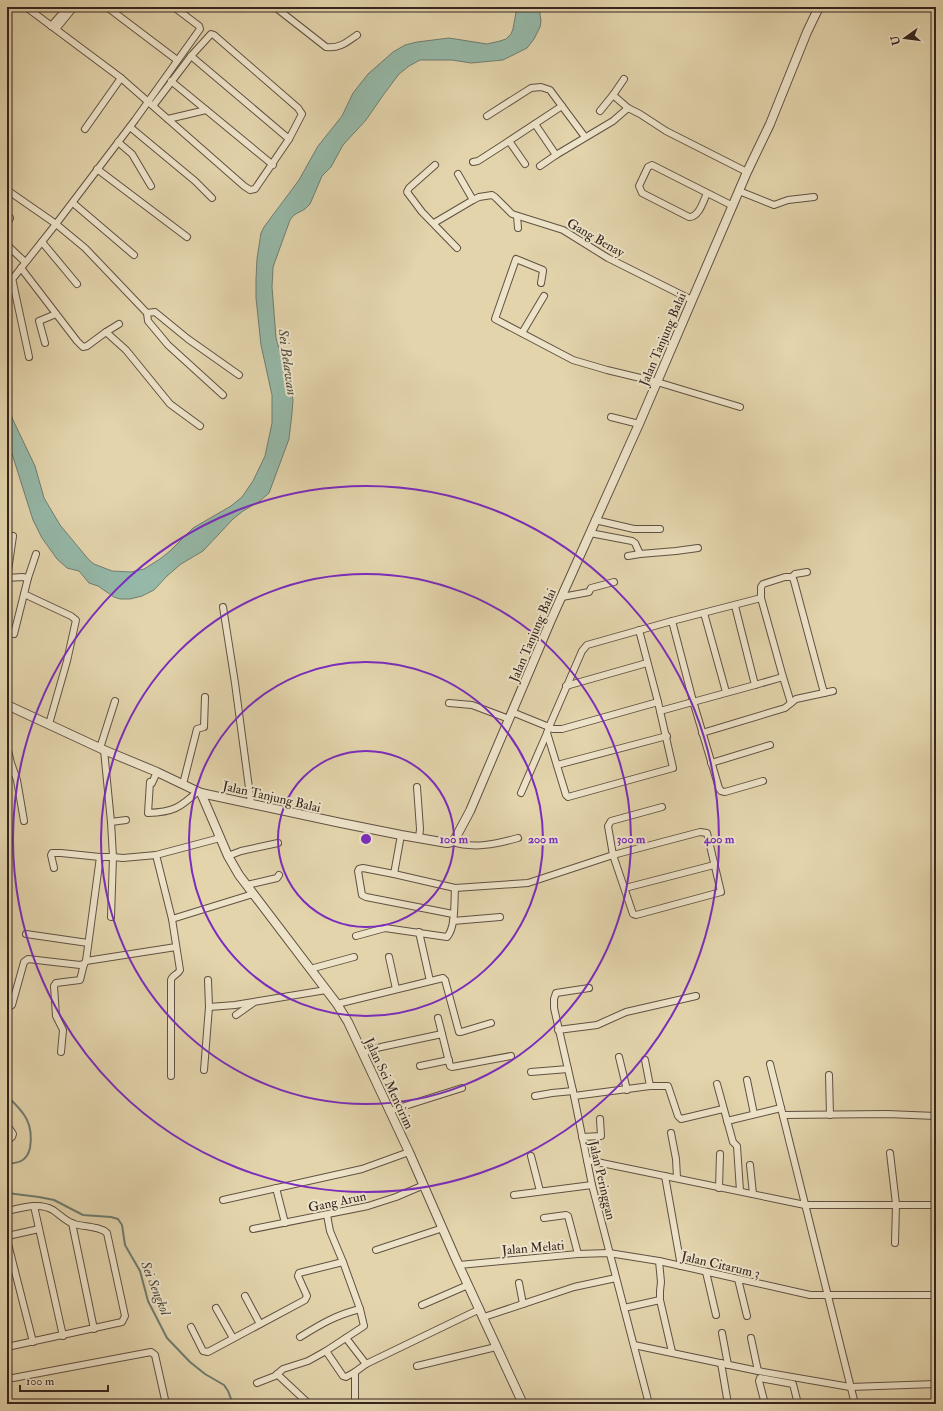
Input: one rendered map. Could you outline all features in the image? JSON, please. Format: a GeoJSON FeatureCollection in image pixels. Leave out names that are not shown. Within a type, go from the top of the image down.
{"type":"FeatureCollection","features":[{"type":"Feature","properties":{"kind":"street"},"geometry":{"type":"LineString","coordinates":[[26,7],[121,78],[150,104],[250,190],[255,190],[273,164],[302,117],[302,112],[214,35],[209,35],[172,81],[150,104],[130,127],[73,203],[21,268],[9,278],[29,357]]}},
{"type":"Feature","properties":{"kind":"street"},"geometry":{"type":"LineString","coordinates":[[54,28],[68,7]]}},
{"type":"Feature","properties":{"kind":"street"},"geometry":{"type":"LineString","coordinates":[[54,28],[74,7]]}},
{"type":"Feature","properties":{"kind":"street"},"geometry":{"type":"LineString","coordinates":[[107,7],[177,60]]}},
{"type":"Feature","properties":{"kind":"street"},"geometry":{"type":"LineString","coordinates":[[150,104],[177,60],[200,29],[199,26],[174,7]]}},
{"type":"Feature","properties":{"kind":"street"},"geometry":{"type":"LineString","coordinates":[[275,7],[326,47],[344,45],[357,35]]}},
{"type":"Feature","properties":{"kind":"street","name":"Jalan Tanjung Balai"},"geometry":{"type":"LineString","coordinates":[[7,705],[199,792],[340,824],[447,843],[452,842],[470,811],[595,520],[639,424],[747,172],[770,124],[807,32],[819,7]]}},
{"type":"Feature","properties":{"kind":"street"},"geometry":{"type":"LineString","coordinates":[[191,56],[289,139]]}},
{"type":"Feature","properties":{"kind":"street"},"geometry":{"type":"LineString","coordinates":[[84,129],[121,78]]}},
{"type":"Feature","properties":{"kind":"street"},"geometry":{"type":"LineString","coordinates":[[600,111],[624,79]]}},
{"type":"Feature","properties":{"kind":"street"},"geometry":{"type":"LineString","coordinates":[[172,81],[273,164]]}},
{"type":"Feature","properties":{"kind":"street"},"geometry":{"type":"LineString","coordinates":[[487,116],[531,88],[546,88],[550,90],[586,137]]}},
{"type":"Feature","properties":{"kind":"street"},"geometry":{"type":"LineString","coordinates":[[613,95],[628,108],[666,131],[747,172]]}},
{"type":"Feature","properties":{"kind":"street"},"geometry":{"type":"LineString","coordinates":[[473,162],[478,161],[562,106]]}},
{"type":"Feature","properties":{"kind":"street"},"geometry":{"type":"LineString","coordinates":[[540,166],[613,121],[628,108]]}},
{"type":"Feature","properties":{"kind":"street"},"geometry":{"type":"LineString","coordinates":[[168,119],[206,110]]}},
{"type":"Feature","properties":{"kind":"street"},"geometry":{"type":"LineString","coordinates":[[535,124],[556,155]]}},
{"type":"Feature","properties":{"kind":"street"},"geometry":{"type":"LineString","coordinates":[[130,127],[195,181],[212,198]]}},
{"type":"Feature","properties":{"kind":"street"},"geometry":{"type":"LineString","coordinates":[[509,141],[525,164]]}},
{"type":"Feature","properties":{"kind":"street"},"geometry":{"type":"LineString","coordinates":[[118,142],[132,154],[151,186]]}},
{"type":"Feature","properties":{"kind":"street"},"geometry":{"type":"LineString","coordinates":[[435,165],[409,188],[408,192],[422,212],[457,248]]}},
{"type":"Feature","properties":{"kind":"street"},"geometry":{"type":"LineString","coordinates":[[707,193],[697,213],[693,217],[689,218],[642,193],[639,186],[648,167],[652,165],[733,206]]}},
{"type":"Feature","properties":{"kind":"street"},"geometry":{"type":"LineString","coordinates":[[98,169],[187,237]]}},
{"type":"Feature","properties":{"kind":"street"},"geometry":{"type":"LineString","coordinates":[[434,223],[473,200],[458,174]]}},
{"type":"Feature","properties":{"kind":"street"},"geometry":{"type":"LineString","coordinates":[[7,190],[56,224],[85,248],[147,312],[148,321],[168,345],[223,395]]}},
{"type":"Feature","properties":{"kind":"street"},"geometry":{"type":"LineString","coordinates":[[739,191],[774,204],[788,200],[814,197]]}},
{"type":"Feature","properties":{"kind":"street","name":"Gang Benay"},"geometry":{"type":"LineString","coordinates":[[473,200],[479,197],[492,195],[496,197],[512,214],[563,230],[608,258],[692,300]]}},
{"type":"Feature","properties":{"kind":"street"},"geometry":{"type":"LineString","coordinates":[[73,203],[134,255]]}},
{"type":"Feature","properties":{"kind":"street"},"geometry":{"type":"LineString","coordinates":[[7,214],[10,218],[7,224]]}},
{"type":"Feature","properties":{"kind":"street"},"geometry":{"type":"LineString","coordinates":[[517,216],[518,228]]}},
{"type":"Feature","properties":{"kind":"street"},"geometry":{"type":"LineString","coordinates":[[42,242],[76,284]]}},
{"type":"Feature","properties":{"kind":"street"},"geometry":{"type":"LineString","coordinates":[[7,245],[25,262]]}},
{"type":"Feature","properties":{"kind":"street"},"geometry":{"type":"LineString","coordinates":[[541,284],[543,270],[516,259],[495,319],[573,360],[657,382],[740,407]]}},
{"type":"Feature","properties":{"kind":"street"},"geometry":{"type":"LineString","coordinates":[[21,268],[84,348],[119,324]]}},
{"type":"Feature","properties":{"kind":"street"},"geometry":{"type":"LineString","coordinates":[[522,333],[544,296]]}},
{"type":"Feature","properties":{"kind":"street"},"geometry":{"type":"LineString","coordinates":[[147,312],[155,312],[188,339],[239,375]]}},
{"type":"Feature","properties":{"kind":"street"},"geometry":{"type":"LineString","coordinates":[[45,343],[39,321],[56,314]]}},
{"type":"Feature","properties":{"kind":"street"},"geometry":{"type":"LineString","coordinates":[[106,332],[126,350],[170,404],[200,426]]}},
{"type":"Feature","properties":{"kind":"street"},"geometry":{"type":"LineString","coordinates":[[611,417],[639,424]]}},
{"type":"Feature","properties":{"kind":"street"},"geometry":{"type":"LineString","coordinates":[[595,520],[634,529],[660,529]]}},
{"type":"Feature","properties":{"kind":"street"},"geometry":{"type":"LineString","coordinates":[[590,533],[632,541],[636,543],[640,554]]}},
{"type":"Feature","properties":{"kind":"street"},"geometry":{"type":"LineString","coordinates":[[13,536],[7,578],[28,578]]}},
{"type":"Feature","properties":{"kind":"street"},"geometry":{"type":"LineString","coordinates":[[628,556],[698,548]]}},
{"type":"Feature","properties":{"kind":"street"},"geometry":{"type":"LineString","coordinates":[[14,634],[28,578],[36,554]]}},
{"type":"Feature","properties":{"kind":"street"},"geometry":{"type":"LineString","coordinates":[[791,703],[761,598],[761,587],[763,584],[807,572]]}},
{"type":"Feature","properties":{"kind":"street"},"geometry":{"type":"LineString","coordinates":[[792,577],[824,693]]}},
{"type":"Feature","properties":{"kind":"street"},"geometry":{"type":"LineString","coordinates":[[562,596],[589,592],[591,588],[614,582]]}},
{"type":"Feature","properties":{"kind":"street"},"geometry":{"type":"LineString","coordinates":[[24,594],[76,620],[67,661],[49,724]]}},
{"type":"Feature","properties":{"kind":"street"},"geometry":{"type":"LineString","coordinates":[[521,793],[566,686],[582,651],[587,644],[761,598]]}},
{"type":"Feature","properties":{"kind":"street"},"geometry":{"type":"LineString","coordinates":[[735,606],[755,685]]}},
{"type":"Feature","properties":{"kind":"street"},"geometry":{"type":"LineString","coordinates":[[223,607],[251,803]]}},
{"type":"Feature","properties":{"kind":"street"},"geometry":{"type":"LineString","coordinates":[[704,613],[726,692]]}},
{"type":"Feature","properties":{"kind":"street"},"geometry":{"type":"LineString","coordinates":[[672,621],[718,788],[725,792],[763,781]]}},
{"type":"Feature","properties":{"kind":"street"},"geometry":{"type":"LineString","coordinates":[[548,730],[566,795],[570,796],[673,768],[667,736],[639,630]]}},
{"type":"Feature","properties":{"kind":"street"},"geometry":{"type":"LineString","coordinates":[[566,686],[647,663]]}},
{"type":"Feature","properties":{"kind":"street"},"geometry":{"type":"LineString","coordinates":[[660,711],[783,677]]}},
{"type":"Feature","properties":{"kind":"street"},"geometry":{"type":"LineString","coordinates":[[702,733],[785,708],[796,699],[832,691]]}},
{"type":"Feature","properties":{"kind":"street"},"geometry":{"type":"LineString","coordinates":[[183,784],[197,729],[204,727],[205,697]]}},
{"type":"Feature","properties":{"kind":"street"},"geometry":{"type":"LineString","coordinates":[[111,916],[113,857],[111,822],[102,749],[116,701]]}},
{"type":"Feature","properties":{"kind":"street"},"geometry":{"type":"LineString","coordinates":[[449,703],[472,705],[511,716],[548,730],[562,729],[658,702]]}},
{"type":"Feature","properties":{"kind":"street"},"geometry":{"type":"LineString","coordinates":[[557,765],[667,736]]}},
{"type":"Feature","properties":{"kind":"street"},"geometry":{"type":"LineString","coordinates":[[711,763],[770,745]]}},
{"type":"Feature","properties":{"kind":"street"},"geometry":{"type":"LineString","coordinates":[[7,746],[11,764],[17,780],[24,821]]}},
{"type":"Feature","properties":{"kind":"street"},"geometry":{"type":"LineString","coordinates":[[157,772],[152,783],[150,782],[148,813],[168,810],[183,805],[199,792]]}},
{"type":"Feature","properties":{"kind":"street"},"geometry":{"type":"LineString","coordinates":[[417,786],[420,829],[419,838]]}},
{"type":"Feature","properties":{"kind":"street","name":"Jalan Sei Mencirim"},"geometry":{"type":"LineString","coordinates":[[199,792],[228,856],[239,875],[337,1004],[363,1052],[523,1404]]}},
{"type":"Feature","properties":{"kind":"street"},"geometry":{"type":"LineString","coordinates":[[453,914],[366,897],[362,895],[359,869],[363,868],[394,874],[455,888],[528,883],[613,855],[705,832],[708,834],[721,891],[720,893],[638,915],[633,914],[613,855],[608,833],[608,823],[662,807]]}},
{"type":"Feature","properties":{"kind":"street"},"geometry":{"type":"LineString","coordinates":[[111,822],[126,820]]}},
{"type":"Feature","properties":{"kind":"street"},"geometry":{"type":"LineString","coordinates":[[394,874],[401,835]]}},
{"type":"Feature","properties":{"kind":"street"},"geometry":{"type":"LineString","coordinates":[[54,868],[51,855],[52,853],[123,858],[156,855],[220,838]]}},
{"type":"Feature","properties":{"kind":"street"},"geometry":{"type":"LineString","coordinates":[[452,842],[463,845],[487,845],[518,838]]}},
{"type":"Feature","properties":{"kind":"street"},"geometry":{"type":"LineString","coordinates":[[228,856],[278,843]]}},
{"type":"Feature","properties":{"kind":"street"},"geometry":{"type":"LineString","coordinates":[[156,855],[172,919],[180,970],[172,976],[171,980],[170,1076]]}},
{"type":"Feature","properties":{"kind":"street"},"geometry":{"type":"LineString","coordinates":[[61,1052],[63,1030],[56,1016],[54,986],[56,983],[80,980],[85,962],[100,857]]}},
{"type":"Feature","properties":{"kind":"street"},"geometry":{"type":"LineString","coordinates":[[625,888],[714,865]]}},
{"type":"Feature","properties":{"kind":"street"},"geometry":{"type":"LineString","coordinates":[[247,885],[277,878],[279,875]]}},
{"type":"Feature","properties":{"kind":"street"},"geometry":{"type":"LineString","coordinates":[[356,936],[385,928],[446,937],[449,935],[453,922],[455,888]]}},
{"type":"Feature","properties":{"kind":"street"},"geometry":{"type":"LineString","coordinates":[[172,919],[253,894]]}},
{"type":"Feature","properties":{"kind":"street"},"geometry":{"type":"LineString","coordinates":[[453,922],[500,917]]}},
{"type":"Feature","properties":{"kind":"street"},"geometry":{"type":"LineString","coordinates":[[419,932],[430,981]]}},
{"type":"Feature","properties":{"kind":"street"},"geometry":{"type":"LineString","coordinates":[[26,934],[88,943]]}},
{"type":"Feature","properties":{"kind":"street"},"geometry":{"type":"LineString","coordinates":[[7,1008],[12,1004],[24,962],[28,959],[77,966],[85,962],[176,947]]}},
{"type":"Feature","properties":{"kind":"street"},"geometry":{"type":"LineString","coordinates":[[310,969],[354,957]]}},
{"type":"Feature","properties":{"kind":"street"},"geometry":{"type":"LineString","coordinates":[[389,957],[396,990]]}},
{"type":"Feature","properties":{"kind":"street"},"geometry":{"type":"LineString","coordinates":[[337,1004],[430,981],[444,979],[459,1032],[491,1023]]}},
{"type":"Feature","properties":{"kind":"street"},"geometry":{"type":"LineString","coordinates":[[204,1070],[209,1007],[208,980]]}},
{"type":"Feature","properties":{"kind":"street","name":"Jalan Peringgan"},"geometry":{"type":"LineString","coordinates":[[589,988],[556,993],[554,1008],[592,1185],[648,1404]]}},
{"type":"Feature","properties":{"kind":"street"},"geometry":{"type":"LineString","coordinates":[[209,1007],[254,1002],[326,990]]}},
{"type":"Feature","properties":{"kind":"street"},"geometry":{"type":"LineString","coordinates":[[558,1030],[597,1025],[626,1012],[696,996]]}},
{"type":"Feature","properties":{"kind":"street"},"geometry":{"type":"LineString","coordinates":[[236,1015],[254,1002]]}},
{"type":"Feature","properties":{"kind":"street"},"geometry":{"type":"LineString","coordinates":[[438,1018],[450,1066],[452,1067],[510,1056]]}},
{"type":"Feature","properties":{"kind":"street"},"geometry":{"type":"LineString","coordinates":[[363,1052],[442,1034]]}},
{"type":"Feature","properties":{"kind":"street"},"geometry":{"type":"LineString","coordinates":[[619,1057],[627,1090]]}},
{"type":"Feature","properties":{"kind":"street"},"geometry":{"type":"LineString","coordinates":[[420,1066],[449,1060]]}},
{"type":"Feature","properties":{"kind":"street"},"geometry":{"type":"LineString","coordinates":[[645,1060],[650,1086]]}},
{"type":"Feature","properties":{"kind":"street"},"geometry":{"type":"LineString","coordinates":[[770,1064],[855,1404]]}},
{"type":"Feature","properties":{"kind":"street"},"geometry":{"type":"LineString","coordinates":[[531,1072],[568,1069]]}},
{"type":"Feature","properties":{"kind":"street"},"geometry":{"type":"LineString","coordinates":[[829,1075],[830,1115]]}},
{"type":"Feature","properties":{"kind":"street"},"geometry":{"type":"LineString","coordinates":[[746,1080],[754,1114]]}},
{"type":"Feature","properties":{"kind":"street"},"geometry":{"type":"LineString","coordinates":[[717,1084],[733,1142],[737,1146],[740,1191]]}},
{"type":"Feature","properties":{"kind":"street"},"geometry":{"type":"LineString","coordinates":[[536,1096],[552,1093],[573,1094],[627,1090],[650,1086],[668,1086],[678,1116],[681,1119],[723,1109]]}},
{"type":"Feature","properties":{"kind":"street"},"geometry":{"type":"LineString","coordinates":[[389,1111],[462,1088]]}},
{"type":"Feature","properties":{"kind":"street"},"geometry":{"type":"LineString","coordinates":[[728,1121],[781,1108]]}},
{"type":"Feature","properties":{"kind":"street"},"geometry":{"type":"LineString","coordinates":[[783,1115],[936,1116]]}},
{"type":"Feature","properties":{"kind":"street"},"geometry":{"type":"LineString","coordinates":[[582,1137],[601,1136],[600,1119]]}},
{"type":"Feature","properties":{"kind":"street"},"geometry":{"type":"LineString","coordinates":[[7,1125],[13,1134],[7,1141]]}},
{"type":"Feature","properties":{"kind":"street"},"geometry":{"type":"LineString","coordinates":[[671,1133],[676,1159],[677,1178]]}},
{"type":"Feature","properties":{"kind":"street"},"geometry":{"type":"LineString","coordinates":[[223,1200],[362,1169],[409,1152]]}},
{"type":"Feature","properties":{"kind":"street"},"geometry":{"type":"LineString","coordinates":[[890,1153],[896,1204],[895,1243]]}},
{"type":"Feature","properties":{"kind":"street"},"geometry":{"type":"LineString","coordinates":[[719,1188],[720,1154]]}},
{"type":"Feature","properties":{"kind":"street"},"geometry":{"type":"LineString","coordinates":[[531,1156],[540,1191]]}},
{"type":"Feature","properties":{"kind":"street"},"geometry":{"type":"LineString","coordinates":[[587,1160],[805,1205],[936,1205]]}},
{"type":"Feature","properties":{"kind":"street"},"geometry":{"type":"LineString","coordinates":[[750,1165],[753,1194]]}},
{"type":"Feature","properties":{"kind":"street"},"geometry":{"type":"LineString","coordinates":[[665,1176],[681,1266]]}},
{"type":"Feature","properties":{"kind":"street","name":"Gang Arun"},"geometry":{"type":"LineString","coordinates":[[252,1229],[368,1206],[396,1197],[424,1185]]}},
{"type":"Feature","properties":{"kind":"street"},"geometry":{"type":"LineString","coordinates":[[514,1195],[592,1185]]}},
{"type":"Feature","properties":{"kind":"street"},"geometry":{"type":"LineString","coordinates":[[276,1188],[285,1223]]}},
{"type":"Feature","properties":{"kind":"street"},"geometry":{"type":"LineString","coordinates":[[34,1206],[63,1336]]}},
{"type":"Feature","properties":{"kind":"street"},"geometry":{"type":"LineString","coordinates":[[7,1211],[34,1206],[46,1207],[72,1223],[102,1230],[107,1233],[125,1316],[122,1322],[7,1347]]}},
{"type":"Feature","properties":{"kind":"street"},"geometry":{"type":"LineString","coordinates":[[257,1383],[277,1374],[283,1369],[303,1363],[326,1351],[364,1326],[360,1309],[330,1231],[326,1214]]}},
{"type":"Feature","properties":{"kind":"street"},"geometry":{"type":"LineString","coordinates":[[544,1218],[568,1216],[578,1254]]}},
{"type":"Feature","properties":{"kind":"street"},"geometry":{"type":"LineString","coordinates":[[72,1223],[94,1329]]}},
{"type":"Feature","properties":{"kind":"street"},"geometry":{"type":"LineString","coordinates":[[376,1250],[443,1228]]}},
{"type":"Feature","properties":{"kind":"street"},"geometry":{"type":"LineString","coordinates":[[32,1342],[8,1237],[39,1229]]}},
{"type":"Feature","properties":{"kind":"street","name":"Jalan Citarum 3"},"geometry":{"type":"LineString","coordinates":[[609,1253],[659,1261],[810,1295],[935,1295]]}},
{"type":"Feature","properties":{"kind":"street","name":"Jalan Melati"},"geometry":{"type":"LineString","coordinates":[[459,1265],[578,1254],[609,1253]]}},
{"type":"Feature","properties":{"kind":"street"},"geometry":{"type":"LineString","coordinates":[[659,1261],[661,1282],[660,1300],[672,1352]]}},
{"type":"Feature","properties":{"kind":"street"},"geometry":{"type":"LineString","coordinates":[[191,1327],[204,1351],[206,1352],[306,1298],[298,1276],[299,1272],[342,1262]]}},
{"type":"Feature","properties":{"kind":"street"},"geometry":{"type":"LineString","coordinates":[[706,1272],[716,1315]]}},
{"type":"Feature","properties":{"kind":"street"},"geometry":{"type":"LineString","coordinates":[[326,1351],[343,1376],[346,1377],[366,1364],[482,1313],[523,1304],[574,1288],[616,1278]]}},
{"type":"Feature","properties":{"kind":"street"},"geometry":{"type":"LineString","coordinates":[[738,1280],[746,1316]]}},
{"type":"Feature","properties":{"kind":"street"},"geometry":{"type":"LineString","coordinates":[[518,1283],[523,1304]]}},
{"type":"Feature","properties":{"kind":"street"},"geometry":{"type":"LineString","coordinates":[[422,1305],[468,1285]]}},
{"type":"Feature","properties":{"kind":"street"},"geometry":{"type":"LineString","coordinates":[[935,1295],[936,1310]]}},
{"type":"Feature","properties":{"kind":"street"},"geometry":{"type":"LineString","coordinates":[[245,1296],[260,1324]]}},
{"type":"Feature","properties":{"kind":"street"},"geometry":{"type":"LineString","coordinates":[[624,1308],[660,1300]]}},
{"type":"Feature","properties":{"kind":"street"},"geometry":{"type":"LineString","coordinates":[[216,1308],[233,1338]]}},
{"type":"Feature","properties":{"kind":"street"},"geometry":{"type":"LineString","coordinates":[[300,1337],[329,1319],[360,1309]]}},
{"type":"Feature","properties":{"kind":"street"},"geometry":{"type":"LineString","coordinates":[[722,1334],[728,1365]]}},
{"type":"Feature","properties":{"kind":"street"},"geometry":{"type":"LineString","coordinates":[[346,1338],[366,1364]]}},
{"type":"Feature","properties":{"kind":"street"},"geometry":{"type":"LineString","coordinates":[[751,1338],[758,1371]]}},
{"type":"Feature","properties":{"kind":"street"},"geometry":{"type":"LineString","coordinates":[[634,1345],[758,1371],[850,1387],[936,1384]]}},
{"type":"Feature","properties":{"kind":"street"},"geometry":{"type":"LineString","coordinates":[[417,1366],[496,1347]]}},
{"type":"Feature","properties":{"kind":"street"},"geometry":{"type":"LineString","coordinates":[[13,1378],[151,1352],[155,1355],[166,1404]]}},
{"type":"Feature","properties":{"kind":"street"},"geometry":{"type":"LineString","coordinates":[[721,1363],[728,1404]]}},
{"type":"Feature","properties":{"kind":"street"},"geometry":{"type":"LineString","coordinates":[[355,1372],[355,1404]]}},
{"type":"Feature","properties":{"kind":"street"},"geometry":{"type":"LineString","coordinates":[[277,1374],[309,1404]]}},
{"type":"Feature","properties":{"kind":"street"},"geometry":{"type":"LineString","coordinates":[[765,1404],[759,1381],[760,1378],[793,1384],[798,1404]]}},
{"type":"Feature","properties":{"kind":"shaded area","name":"Sei Belawan"},"geometry":{"type":"Polygon","coordinates":[[[517,7],[539,7],[541,21],[540,27],[534,39],[527,48],[503,60],[471,63],[452,60],[420,60],[409,66],[399,74],[366,120],[343,145],[331,167],[322,176],[310,204],[305,209],[294,215],[290,220],[273,267],[272,287],[276,338],[291,388],[293,400],[292,413],[289,439],[269,493],[260,501],[233,519],[203,551],[181,564],[154,590],[142,596],[130,599],[120,599],[114,597],[98,586],[89,583],[79,571],[67,568],[57,559],[42,538],[33,520],[7,438],[7,403],[13,420],[35,466],[44,498],[60,525],[94,564],[112,571],[131,572],[144,569],[170,551],[193,528],[231,506],[242,497],[253,481],[265,456],[272,423],[272,395],[261,345],[256,298],[257,259],[261,233],[264,227],[299,180],[318,146],[342,116],[353,93],[368,74],[393,52],[405,45],[417,42],[449,38],[487,44],[506,39],[511,34],[513,29],[517,7]]]}},
{"type":"Feature","properties":{"kind":"waterway","name":"Sei Sengkol"},"geometry":{"type":"LineString","coordinates":[[7,1096],[23,1113],[29,1125],[31,1139],[29,1152],[25,1159],[19,1162],[7,1164]]}},
{"type":"Feature","properties":{"kind":"waterway","name":"Sei Sengkol"},"geometry":{"type":"LineString","coordinates":[[7,1193],[54,1200],[83,1215],[118,1219],[122,1225],[125,1245],[140,1271],[148,1301],[167,1338],[190,1362],[205,1374],[224,1385],[233,1404]]}}]}
